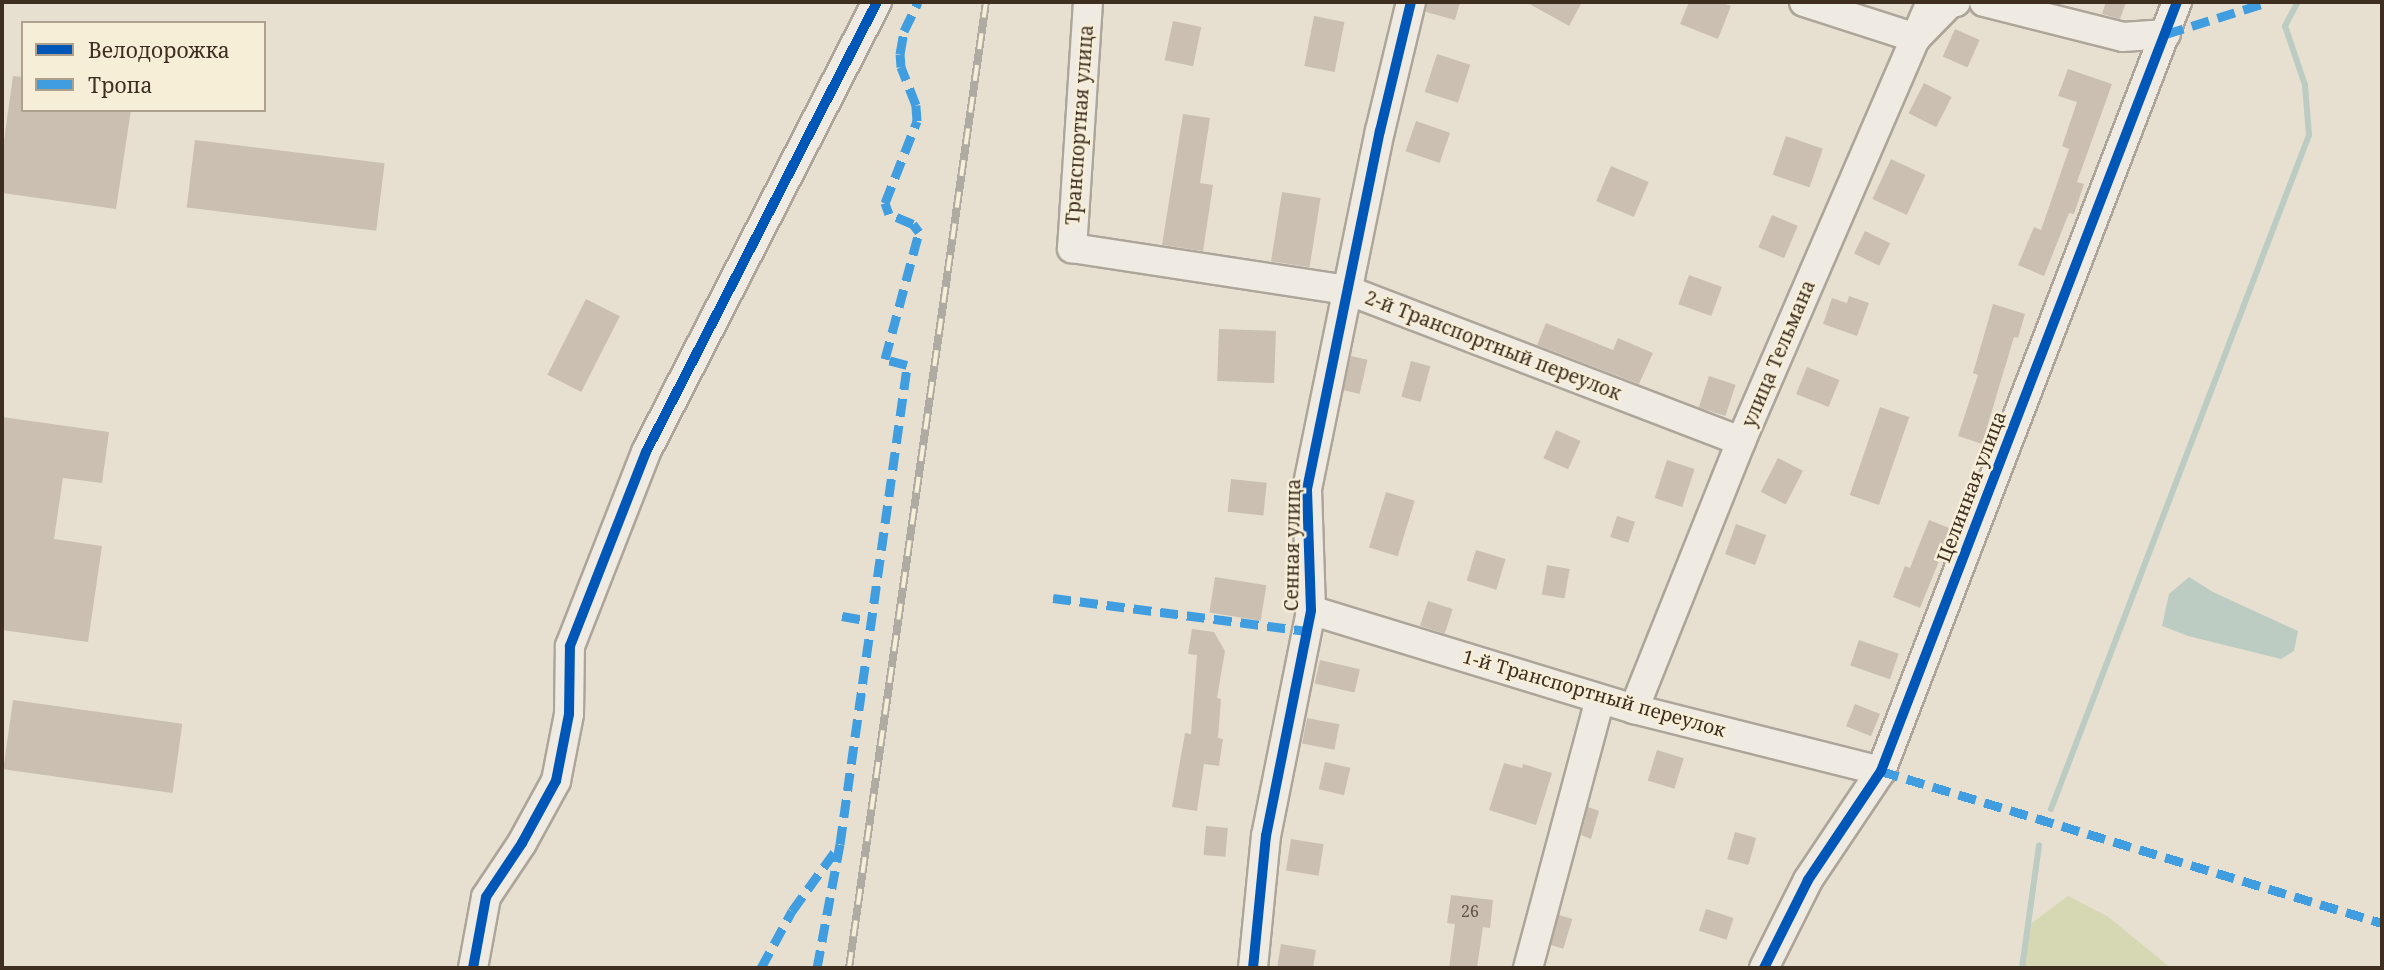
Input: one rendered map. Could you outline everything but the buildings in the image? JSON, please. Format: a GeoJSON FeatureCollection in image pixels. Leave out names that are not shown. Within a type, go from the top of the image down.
{"type":"FeatureCollection","features":[{"type":"Feature","properties":{"kind":"street"},"geometry":{"type":"LineString","coordinates":[[473,968],[486,897],[522,844],[556,781],[569,713],[570,646],[646,452],[877,2]]}},
{"type":"Feature","properties":{"kind":"street","name":"Транспортная улица"},"geometry":{"type":"LineString","coordinates":[[1072,248],[1088,2]]}},
{"type":"Feature","properties":{"kind":"street","name":"Сенная улица"},"geometry":{"type":"LineString","coordinates":[[1253,968],[1266,835],[1311,610],[1307,489],[1380,131],[1411,2]]}},
{"type":"Feature","properties":{"kind":"street"},"geometry":{"type":"LineString","coordinates":[[1804,2],[1916,38],[1950,3],[1956,2]]}},
{"type":"Feature","properties":{"kind":"street","name":"улица Тельмана"},"geometry":{"type":"LineString","coordinates":[[1634,709],[1741,441],[1931,2]]}},
{"type":"Feature","properties":{"kind":"street"},"geometry":{"type":"LineString","coordinates":[[1984,2],[2123,37],[2166,34]]}},
{"type":"Feature","properties":{"kind":"street","name":"Целинная улица"},"geometry":{"type":"LineString","coordinates":[[1764,968],[1808,880],[1881,771],[2177,2]]}},
{"type":"Feature","properties":{"kind":"street","name":"2-й Транспортный переулок"},"geometry":{"type":"LineString","coordinates":[[1072,248],[1348,290],[1741,441]]}},
{"type":"Feature","properties":{"kind":"street","name":"1-й Транспортный переулок"},"geometry":{"type":"LineString","coordinates":[[1311,610],[1634,709],[1881,771]]}},
{"type":"Feature","properties":{"kind":"street"},"geometry":{"type":"LineString","coordinates":[[1528,968],[1600,699]]}},
{"type":"Feature","properties":{"kind":"green space"},"geometry":{"type":"Polygon","coordinates":[[[2068,896],[2107,916],[2171,968],[2022,968],[2028,926],[2068,896]]]}},
{"type":"Feature","properties":{"kind":"shaded area"},"geometry":{"type":"Polygon","coordinates":[[[2189,577],[2213,592],[2298,631],[2294,651],[2281,659],[2188,636],[2162,626],[2169,594],[2189,577]]]}},
{"type":"Feature","properties":{"kind":"waterway"},"geometry":{"type":"LineString","coordinates":[[2051,809],[2309,135],[2305,85],[2285,26],[2298,2]]}},
{"type":"Feature","properties":{"kind":"waterway"},"geometry":{"type":"LineString","coordinates":[[2022,968],[2039,845]]}},
{"type":"Feature","properties":{"kind":"railway"},"geometry":{"type":"LineString","coordinates":[[849,968],[986,2]]}},
{"type":"Feature","properties":{"kind":"marked path"},"geometry":{"type":"LineString","coordinates":[[817,968],[840,844],[907,365],[885,359],[919,232],[913,224],[889,214],[885,203],[917,121],[916,105],[901,67],[900,54],[904,31],[918,2]]}},
{"type":"Feature","properties":{"kind":"marked path"},"geometry":{"type":"LineString","coordinates":[[2166,34],[2268,2]]}},
{"type":"Feature","properties":{"kind":"marked path"},"geometry":{"type":"LineString","coordinates":[[1053,598],[1307,631]]}},
{"type":"Feature","properties":{"kind":"marked path"},"geometry":{"type":"LineString","coordinates":[[842,616],[871,621]]}},
{"type":"Feature","properties":{"kind":"marked path"},"geometry":{"type":"LineString","coordinates":[[1881,771],[2382,923]]}},
{"type":"Feature","properties":{"kind":"marked path"},"geometry":{"type":"LineString","coordinates":[[761,968],[792,911],[836,850]]}},
{"type":"Feature","properties":{"kind":"cycle path"},"geometry":{"type":"LineString","coordinates":[[473,968],[486,897],[522,843],[556,781],[569,714],[570,646],[646,452],[877,2]]}},
{"type":"Feature","properties":{"kind":"cycle path"},"geometry":{"type":"LineString","coordinates":[[1253,968],[1266,836],[1311,610],[1307,489],[1380,131],[1411,2]]}},
{"type":"Feature","properties":{"kind":"cycle path"},"geometry":{"type":"LineString","coordinates":[[1764,968],[1808,880],[1881,771],[2177,2]]}}]}
